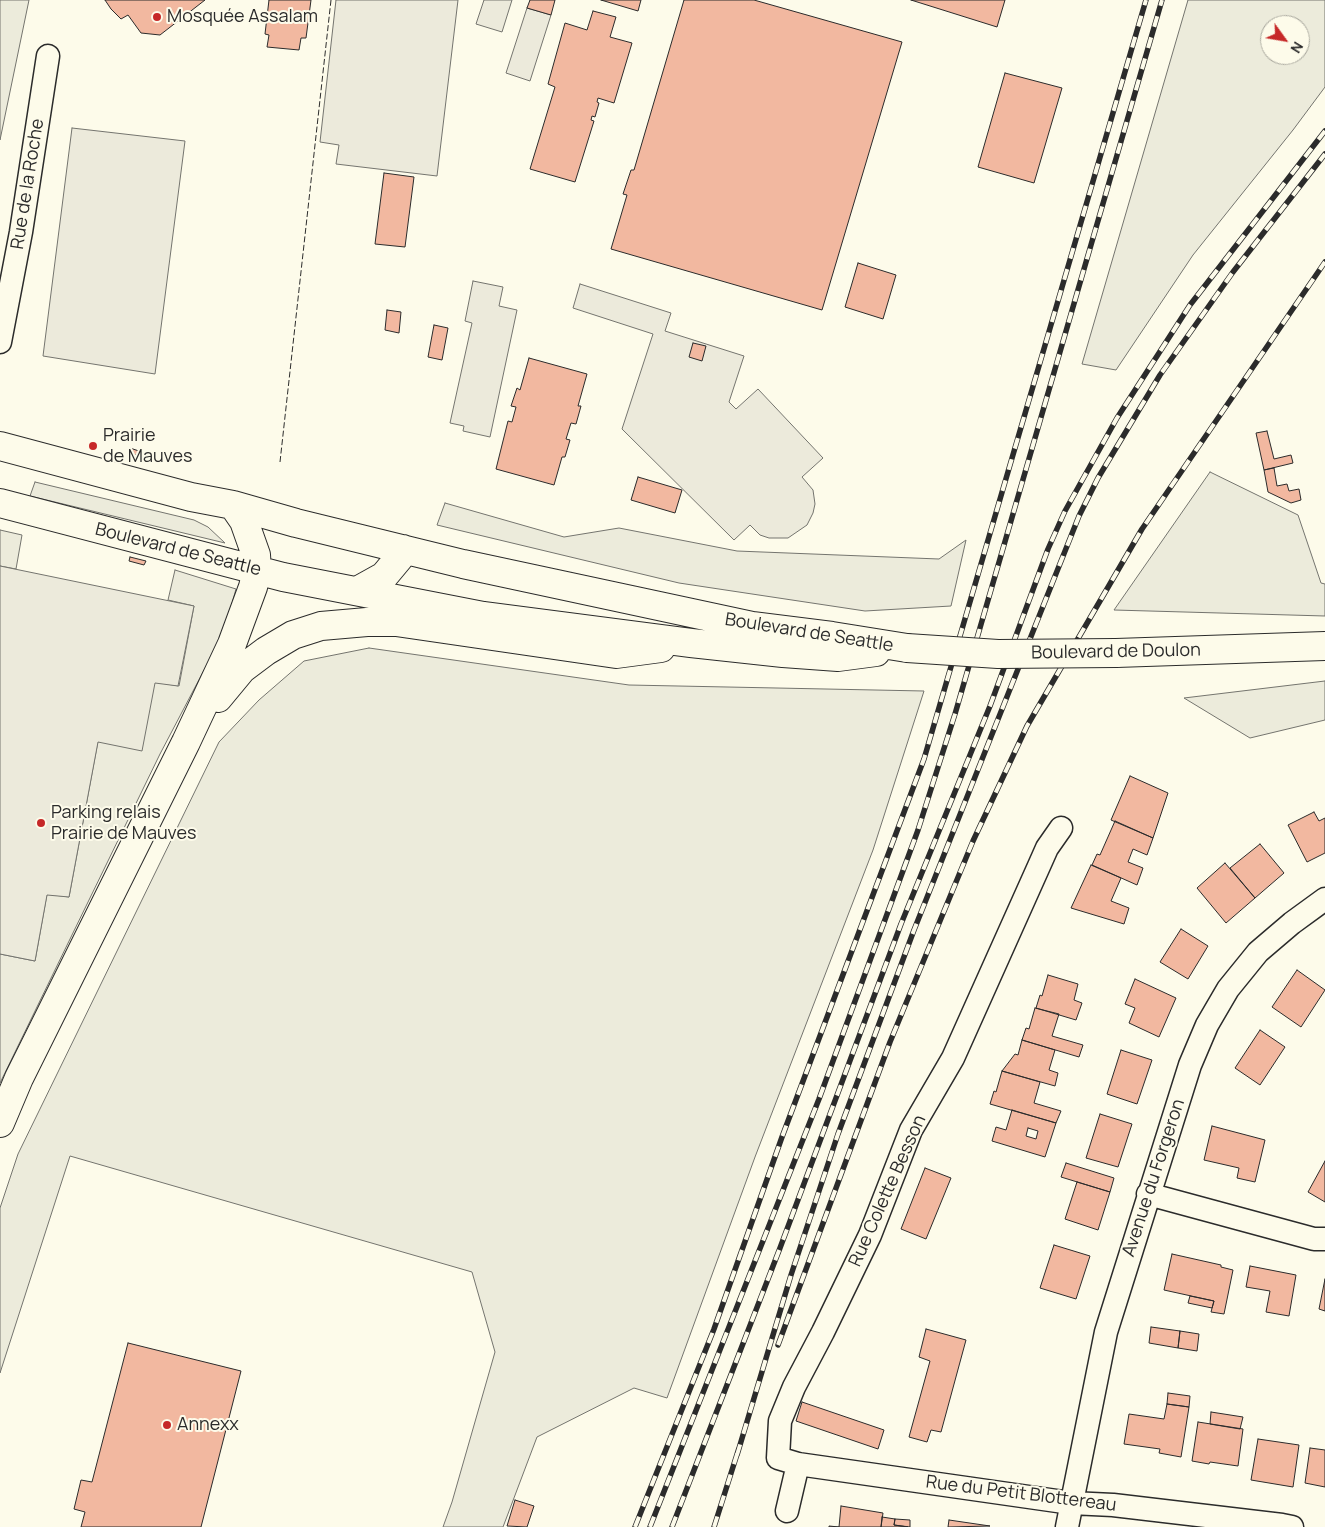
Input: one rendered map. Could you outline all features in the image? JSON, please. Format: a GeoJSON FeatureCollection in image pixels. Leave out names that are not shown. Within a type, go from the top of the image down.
{"type":"FeatureCollection","features":[{"type":"Feature","properties":{"kind":"main road","name":"Boulevard de Seattle"},"geometry":{"type":"LineString","coordinates":[[0,446],[191,497],[233,505],[296,523],[464,564],[752,626],[907,648]]}},
{"type":"Feature","properties":{"kind":"main road","name":"Boulevard de Seattle"},"geometry":{"type":"LineString","coordinates":[[0,463],[141,498],[191,497]]}},
{"type":"Feature","properties":{"kind":"main road","name":"Boulevard de Seattle"},"geometry":{"type":"LineString","coordinates":[[0,503],[283,577],[483,616],[783,653],[838,657],[907,648]]}},
{"type":"Feature","properties":{"kind":"main road"},"geometry":{"type":"LineString","coordinates":[[0,1123],[19,1078],[186,742],[232,644],[254,587],[257,570],[253,543],[244,521],[233,505]]}},
{"type":"Feature","properties":{"kind":"main road"},"geometry":{"type":"LineString","coordinates":[[357,591],[384,576],[399,558],[403,549]]}},
{"type":"Feature","properties":{"kind":"main road"},"geometry":{"type":"LineString","coordinates":[[186,742],[242,669],[266,650],[292,635],[321,626],[367,622],[396,622],[616,654],[691,643]]}},
{"type":"Feature","properties":{"kind":"main road","name":"Boulevard de Doulon"},"geometry":{"type":"LineString","coordinates":[[907,648],[998,654],[1116,653],[1325,646]]}},
{"type":"Feature","properties":{"kind":"street","name":"Rue de la Roche"},"geometry":{"type":"LineString","coordinates":[[0,342],[21,232],[48,56]]}},
{"type":"Feature","properties":{"kind":"street","name":"Rue Colette Besson"},"geometry":{"type":"LineString","coordinates":[[798,1464],[778,1458],[780,1421],[794,1387],[870,1235],[911,1130],[954,1058],[1038,866],[1047,848],[1061,828]]}},
{"type":"Feature","properties":{"kind":"street","name":"Avenue du Forgeron"},"geometry":{"type":"LineString","coordinates":[[1067,1527],[1106,1332],[1190,1065],[1207,1025],[1228,988],[1258,952],[1292,923],[1325,899]]}},
{"type":"Feature","properties":{"kind":"street"},"geometry":{"type":"LineString","coordinates":[[1148,1194],[1314,1239],[1325,1239]]}},
{"type":"Feature","properties":{"kind":"street","name":"Rue du Petit Blottereau"},"geometry":{"type":"LineString","coordinates":[[798,1464],[1071,1503],[1113,1505],[1282,1524],[1292,1527]]}},
{"type":"Feature","properties":{"kind":"street"},"geometry":{"type":"LineString","coordinates":[[787,1511],[798,1464]]}},
{"type":"Feature","properties":{"kind":"shaded area"},"geometry":{"type":"Polygon","coordinates":[[[0,0],[29,0],[0,140],[0,0]]]}},
{"type":"Feature","properties":{"kind":"shaded area"},"geometry":{"type":"Polygon","coordinates":[[[336,0],[458,0],[437,176],[336,164],[339,145],[320,142],[336,0]]]}},
{"type":"Feature","properties":{"kind":"shaded area"},"geometry":{"type":"Polygon","coordinates":[[[484,0],[512,0],[502,32],[476,24],[484,0]]]}},
{"type":"Feature","properties":{"kind":"shaded area"},"geometry":{"type":"Polygon","coordinates":[[[1188,0],[1325,0],[1325,87],[1193,255],[1116,370],[1082,364],[1188,0]]]}},
{"type":"Feature","properties":{"kind":"shaded area"},"geometry":{"type":"Polygon","coordinates":[[[527,8],[551,15],[530,81],[506,73],[527,8]]]}},
{"type":"Feature","properties":{"kind":"shaded area"},"geometry":{"type":"Polygon","coordinates":[[[72,128],[185,141],[155,374],[43,356],[72,128]]]}},
{"type":"Feature","properties":{"kind":"shaded area"},"geometry":{"type":"Polygon","coordinates":[[[473,281],[503,287],[499,306],[517,310],[490,437],[463,431],[464,426],[450,423],[472,323],[465,321],[473,281]]]}},
{"type":"Feature","properties":{"kind":"shaded area"},"geometry":{"type":"Polygon","coordinates":[[[580,284],[671,313],[665,331],[744,356],[729,402],[736,409],[758,389],[823,458],[802,477],[813,490],[815,504],[807,525],[788,538],[769,538],[760,535],[750,525],[734,540],[622,429],[653,334],[573,308],[580,284]]]}},
{"type":"Feature","properties":{"kind":"shaded area"},"geometry":{"type":"Polygon","coordinates":[[[1210,472],[1298,515],[1321,583],[1325,584],[1325,616],[1114,610],[1210,472]]]}},
{"type":"Feature","properties":{"kind":"shaded area"},"geometry":{"type":"Polygon","coordinates":[[[35,482],[194,520],[208,527],[225,543],[30,496],[35,482]]]}},
{"type":"Feature","properties":{"kind":"shaded area"},"geometry":{"type":"Polygon","coordinates":[[[445,503],[564,537],[619,528],[737,551],[939,559],[966,540],[951,606],[865,611],[679,583],[437,525],[445,503]]]}},
{"type":"Feature","properties":{"kind":"shaded area"},"geometry":{"type":"Polygon","coordinates":[[[0,530],[22,535],[16,569],[0,566],[0,530]]]}},
{"type":"Feature","properties":{"kind":"shaded area","name":"Parking relais Prairie de Mauves"},"geometry":{"type":"Polygon","coordinates":[[[0,566],[194,606],[178,686],[155,683],[142,751],[98,742],[69,897],[47,895],[35,961],[0,954],[0,566]]]}},
{"type":"Feature","properties":{"kind":"shaded area"},"geometry":{"type":"Polygon","coordinates":[[[175,570],[236,589],[224,632],[160,754],[0,1083],[0,954],[35,961],[47,894],[69,897],[98,741],[155,682],[179,686],[194,606],[168,600],[175,570]]]}},
{"type":"Feature","properties":{"kind":"shaded area"},"geometry":{"type":"Polygon","coordinates":[[[369,648],[629,685],[924,691],[873,850],[755,1157],[667,1398],[634,1388],[537,1437],[503,1527],[443,1527],[452,1502],[495,1352],[472,1272],[70,1156],[0,1373],[0,1208],[18,1154],[219,742],[259,700],[304,661],[369,648]]]}},
{"type":"Feature","properties":{"kind":"shaded area"},"geometry":{"type":"Polygon","coordinates":[[[1325,681],[1325,720],[1250,738],[1184,698],[1325,681]]]}},
{"type":"Feature","properties":{"kind":"building","name":"Mosquée Assalam"},"geometry":{"type":"Polygon","coordinates":[[[105,0],[205,0],[160,35],[141,33],[128,15],[121,19],[105,0]]]}},
{"type":"Feature","properties":{"kind":"building"},"geometry":{"type":"Polygon","coordinates":[[[269,0],[311,0],[306,38],[301,38],[299,50],[267,47],[269,35],[265,34],[269,0]]]}},
{"type":"Feature","properties":{"kind":"building"},"geometry":{"type":"Polygon","coordinates":[[[530,0],[555,0],[551,15],[527,8],[530,0]]]}},
{"type":"Feature","properties":{"kind":"building"},"geometry":{"type":"Polygon","coordinates":[[[601,0],[641,0],[638,11],[601,0]]]}},
{"type":"Feature","properties":{"kind":"building"},"geometry":{"type":"Polygon","coordinates":[[[684,0],[754,0],[902,42],[822,310],[611,249],[627,195],[623,194],[631,170],[634,170],[684,0]]]}},
{"type":"Feature","properties":{"kind":"building"},"geometry":{"type":"Polygon","coordinates":[[[911,0],[1005,0],[997,27],[911,0]]]}},
{"type":"Feature","properties":{"kind":"building"},"geometry":{"type":"Polygon","coordinates":[[[593,11],[616,17],[610,37],[632,43],[614,103],[598,98],[597,102],[599,103],[595,117],[592,116],[591,120],[594,121],[575,182],[530,169],[555,87],[548,84],[565,23],[587,30],[593,11]]]}},
{"type":"Feature","properties":{"kind":"building"},"geometry":{"type":"Polygon","coordinates":[[[1005,73],[1062,88],[1034,183],[978,167],[1005,73]]]}},
{"type":"Feature","properties":{"kind":"building"},"geometry":{"type":"Polygon","coordinates":[[[384,173],[414,177],[405,247],[375,244],[384,173]]]}},
{"type":"Feature","properties":{"kind":"building"},"geometry":{"type":"Polygon","coordinates":[[[858,263],[896,275],[883,319],[845,307],[858,263]]]}},
{"type":"Feature","properties":{"kind":"building"},"geometry":{"type":"Polygon","coordinates":[[[387,310],[401,312],[399,333],[385,330],[387,310]]]}},
{"type":"Feature","properties":{"kind":"building"},"geometry":{"type":"Polygon","coordinates":[[[434,325],[448,328],[442,360],[428,357],[434,325]]]}},
{"type":"Feature","properties":{"kind":"building"},"geometry":{"type":"Polygon","coordinates":[[[693,343],[706,346],[702,361],[689,357],[693,343]]]}},
{"type":"Feature","properties":{"kind":"building"},"geometry":{"type":"Polygon","coordinates":[[[529,358],[587,374],[578,406],[581,406],[576,424],[571,423],[566,439],[570,440],[565,457],[562,457],[554,485],[496,469],[508,421],[512,422],[516,407],[511,406],[517,388],[520,390],[529,358]]]}},
{"type":"Feature","properties":{"kind":"building"},"geometry":{"type":"Polygon","coordinates":[[[1267,431],[1274,459],[1291,455],[1293,463],[1264,470],[1256,433],[1267,431]]]}},
{"type":"Feature","properties":{"kind":"building"},"geometry":{"type":"Polygon","coordinates":[[[130,448],[145,453],[143,458],[128,452],[130,448]]]}},
{"type":"Feature","properties":{"kind":"building"},"geometry":{"type":"Polygon","coordinates":[[[1274,468],[1277,486],[1287,484],[1289,491],[1299,489],[1301,500],[1291,503],[1268,492],[1264,470],[1274,468]]]}},
{"type":"Feature","properties":{"kind":"building"},"geometry":{"type":"Polygon","coordinates":[[[638,477],[682,490],[675,513],[631,500],[638,477]]]}},
{"type":"Feature","properties":{"kind":"building"},"geometry":{"type":"Polygon","coordinates":[[[130,557],[146,561],[144,565],[129,561],[130,557]]]}},
{"type":"Feature","properties":{"kind":"building"},"geometry":{"type":"Polygon","coordinates":[[[1130,776],[1168,793],[1153,838],[1111,820],[1130,776]]]}},
{"type":"Feature","properties":{"kind":"building"},"geometry":{"type":"Polygon","coordinates":[[[1314,812],[1319,821],[1325,818],[1325,853],[1307,862],[1288,825],[1314,812]]]}},
{"type":"Feature","properties":{"kind":"building"},"geometry":{"type":"Polygon","coordinates":[[[1115,821],[1153,838],[1147,855],[1133,849],[1128,862],[1143,868],[1137,885],[1092,865],[1097,854],[1100,855],[1115,821]]]}},
{"type":"Feature","properties":{"kind":"building"},"geometry":{"type":"Polygon","coordinates":[[[1260,844],[1284,873],[1255,898],[1230,868],[1260,844]]]}},
{"type":"Feature","properties":{"kind":"building"},"geometry":{"type":"Polygon","coordinates":[[[1225,863],[1255,898],[1226,923],[1197,888],[1225,863]]]}},
{"type":"Feature","properties":{"kind":"building"},"geometry":{"type":"Polygon","coordinates":[[[1091,865],[1121,878],[1111,901],[1129,908],[1124,924],[1071,908],[1091,865]]]}},
{"type":"Feature","properties":{"kind":"building"},"geometry":{"type":"Polygon","coordinates":[[[1181,929],[1208,946],[1188,979],[1160,962],[1181,929]]]}},
{"type":"Feature","properties":{"kind":"building"},"geometry":{"type":"Polygon","coordinates":[[[1297,970],[1325,990],[1301,1027],[1272,1007],[1297,970]]]}},
{"type":"Feature","properties":{"kind":"building"},"geometry":{"type":"Polygon","coordinates":[[[1048,975],[1078,984],[1074,1000],[1082,1003],[1076,1020],[1036,1008],[1040,995],[1042,996],[1048,975]]]}},
{"type":"Feature","properties":{"kind":"building"},"geometry":{"type":"Polygon","coordinates":[[[1135,979],[1176,998],[1159,1037],[1129,1023],[1135,1008],[1125,1004],[1135,979]]]}},
{"type":"Feature","properties":{"kind":"building"},"geometry":{"type":"Polygon","coordinates":[[[1035,1008],[1059,1014],[1052,1036],[1083,1045],[1079,1057],[1022,1040],[1026,1028],[1029,1029],[1035,1008]]]}},
{"type":"Feature","properties":{"kind":"building"},"geometry":{"type":"Polygon","coordinates":[[[1260,1030],[1285,1047],[1260,1085],[1235,1068],[1260,1030]]]}},
{"type":"Feature","properties":{"kind":"building"},"geometry":{"type":"Polygon","coordinates":[[[1022,1040],[1055,1050],[1049,1070],[1058,1073],[1055,1086],[1002,1071],[1015,1054],[1018,1055],[1022,1040]]]}},
{"type":"Feature","properties":{"kind":"building"},"geometry":{"type":"Polygon","coordinates":[[[1121,1050],[1152,1060],[1137,1104],[1107,1094],[1121,1050]]]}},
{"type":"Feature","properties":{"kind":"building"},"geometry":{"type":"Polygon","coordinates":[[[1002,1071],[1040,1082],[1034,1103],[1061,1111],[1056,1123],[990,1104],[994,1091],[996,1092],[1002,1071]]]}},
{"type":"Feature","properties":{"kind":"building"},"geometry":{"type":"Polygon","coordinates":[[[1012,1110],[1056,1123],[1045,1157],[992,1141],[996,1127],[1006,1130],[1012,1110]],[[1028,1128],[1026,1136],[1036,1139],[1038,1131],[1028,1128]]]}},
{"type":"Feature","properties":{"kind":"building"},"geometry":{"type":"Polygon","coordinates":[[[1100,1114],[1132,1124],[1118,1167],[1086,1158],[1100,1114]]]}},
{"type":"Feature","properties":{"kind":"building"},"geometry":{"type":"Polygon","coordinates":[[[1212,1126],[1265,1140],[1255,1182],[1237,1178],[1239,1168],[1204,1160],[1212,1126]]]}},
{"type":"Feature","properties":{"kind":"building"},"geometry":{"type":"Polygon","coordinates":[[[1325,1161],[1325,1202],[1308,1192],[1325,1161]]]}},
{"type":"Feature","properties":{"kind":"building"},"geometry":{"type":"Polygon","coordinates":[[[1066,1163],[1114,1178],[1110,1192],[1061,1177],[1066,1163]]]}},
{"type":"Feature","properties":{"kind":"building"},"geometry":{"type":"Polygon","coordinates":[[[925,1168],[951,1178],[926,1239],[901,1229],[925,1168]]]}},
{"type":"Feature","properties":{"kind":"building"},"geometry":{"type":"Polygon","coordinates":[[[1077,1182],[1110,1192],[1098,1230],[1065,1219],[1077,1182]]]}},
{"type":"Feature","properties":{"kind":"building"},"geometry":{"type":"Polygon","coordinates":[[[1054,1245],[1090,1256],[1076,1299],[1040,1288],[1054,1245]]]}},
{"type":"Feature","properties":{"kind":"building"},"geometry":{"type":"Polygon","coordinates":[[[1172,1254],[1221,1265],[1221,1267],[1233,1270],[1224,1314],[1211,1312],[1214,1301],[1164,1290],[1172,1254]]]}},
{"type":"Feature","properties":{"kind":"building"},"geometry":{"type":"Polygon","coordinates":[[[1250,1266],[1296,1275],[1289,1316],[1266,1312],[1270,1291],[1246,1287],[1250,1266]]]}},
{"type":"Feature","properties":{"kind":"building"},"geometry":{"type":"Polygon","coordinates":[[[1325,1279],[1325,1311],[1319,1309],[1325,1279]]]}},
{"type":"Feature","properties":{"kind":"building"},"geometry":{"type":"Polygon","coordinates":[[[1190,1296],[1214,1301],[1212,1308],[1188,1303],[1190,1296]]]}},
{"type":"Feature","properties":{"kind":"building"},"geometry":{"type":"Polygon","coordinates":[[[1151,1327],[1180,1331],[1178,1348],[1149,1343],[1151,1327]]]}},
{"type":"Feature","properties":{"kind":"building"},"geometry":{"type":"Polygon","coordinates":[[[926,1329],[966,1340],[941,1432],[931,1430],[927,1442],[909,1437],[930,1361],[919,1357],[926,1329]]]}},
{"type":"Feature","properties":{"kind":"building"},"geometry":{"type":"Polygon","coordinates":[[[1180,1331],[1199,1334],[1197,1351],[1178,1348],[1180,1331]]]}},
{"type":"Feature","properties":{"kind":"building","name":"Annexx"},"geometry":{"type":"Polygon","coordinates":[[[128,1343],[241,1371],[201,1527],[81,1527],[85,1512],[74,1509],[81,1480],[92,1482],[128,1343]]]}},
{"type":"Feature","properties":{"kind":"building"},"geometry":{"type":"Polygon","coordinates":[[[1168,1393],[1190,1396],[1189,1407],[1167,1404],[1168,1393]]]}},
{"type":"Feature","properties":{"kind":"building"},"geometry":{"type":"Polygon","coordinates":[[[802,1402],[884,1430],[878,1449],[796,1421],[802,1402]]]}},
{"type":"Feature","properties":{"kind":"building"},"geometry":{"type":"Polygon","coordinates":[[[1167,1404],[1189,1407],[1181,1457],[1159,1453],[1160,1449],[1124,1444],[1129,1414],[1164,1419],[1167,1404]]]}},
{"type":"Feature","properties":{"kind":"building"},"geometry":{"type":"Polygon","coordinates":[[[1211,1412],[1243,1417],[1240,1429],[1210,1424],[1211,1412]]]}},
{"type":"Feature","properties":{"kind":"building"},"geometry":{"type":"Polygon","coordinates":[[[1198,1422],[1243,1429],[1238,1466],[1192,1461],[1198,1422]]]}},
{"type":"Feature","properties":{"kind":"building"},"geometry":{"type":"Polygon","coordinates":[[[1258,1439],[1299,1445],[1293,1487],[1251,1480],[1258,1439]]]}},
{"type":"Feature","properties":{"kind":"building"},"geometry":{"type":"Polygon","coordinates":[[[1310,1448],[1325,1450],[1325,1487],[1305,1483],[1310,1448]]]}},
{"type":"Feature","properties":{"kind":"building"},"geometry":{"type":"Polygon","coordinates":[[[515,1500],[534,1506],[527,1527],[507,1526],[515,1500]]]}},
{"type":"Feature","properties":{"kind":"building"},"geometry":{"type":"Polygon","coordinates":[[[841,1506],[883,1513],[881,1527],[839,1527],[841,1506]]]}},
{"type":"Feature","properties":{"kind":"building"},"geometry":{"type":"Polygon","coordinates":[[[882,1517],[895,1519],[894,1525],[908,1527],[881,1527],[882,1517]]]}},
{"type":"Feature","properties":{"kind":"building"},"geometry":{"type":"Polygon","coordinates":[[[895,1519],[910,1520],[910,1527],[894,1525],[895,1519]]]}},
{"type":"Feature","properties":{"kind":"building"},"geometry":{"type":"Polygon","coordinates":[[[949,1520],[990,1526],[948,1527],[949,1520]]]}},
{"type":"Feature","properties":{"kind":"railway"},"geometry":{"type":"LineString","coordinates":[[635,1527],[714,1329],[782,1137],[924,759],[1146,0]]}},
{"type":"Feature","properties":{"kind":"railway"},"geometry":{"type":"LineString","coordinates":[[650,1527],[819,1099],[918,830],[955,714],[1162,0]]}},
{"type":"Feature","properties":{"kind":"railway"},"geometry":{"type":"LineString","coordinates":[[672,1527],[780,1248],[901,924],[990,706],[1048,549],[1065,511],[1117,418],[1190,305],[1325,131]]}},
{"type":"Feature","properties":{"kind":"railway"},"geometry":{"type":"LineString","coordinates":[[737,1455],[791,1275],[838,1134],[914,930],[1079,516],[1098,478],[1160,375],[1233,272],[1325,154]]}},
{"type":"Feature","properties":{"kind":"railway"},"geometry":{"type":"LineString","coordinates":[[778,1345],[890,1042],[973,841],[1027,726],[1142,529],[1325,262]]}},
{"type":"Feature","properties":{"kind":"railway"},"geometry":{"type":"LineString","coordinates":[[714,1527],[739,1448]]}},
{"type":"Feature","properties":{"kind":"fence"},"geometry":{"type":"LineString","coordinates":[[280,462],[331,0]]}},
{"type":"Feature","properties":{"kind":"place","name":"Mosquée Assalam"},"geometry":{"type":"Point","coordinates":[157,17]}},
{"type":"Feature","properties":{"kind":"place","name":"Prairie de Mauves"},"geometry":{"type":"Point","coordinates":[93,446]}},
{"type":"Feature","properties":{"kind":"place","name":"Parking relais Prairie de Mauves"},"geometry":{"type":"Point","coordinates":[41,823]}},
{"type":"Feature","properties":{"kind":"place","name":"Annexx"},"geometry":{"type":"Point","coordinates":[167,1425]}}]}
